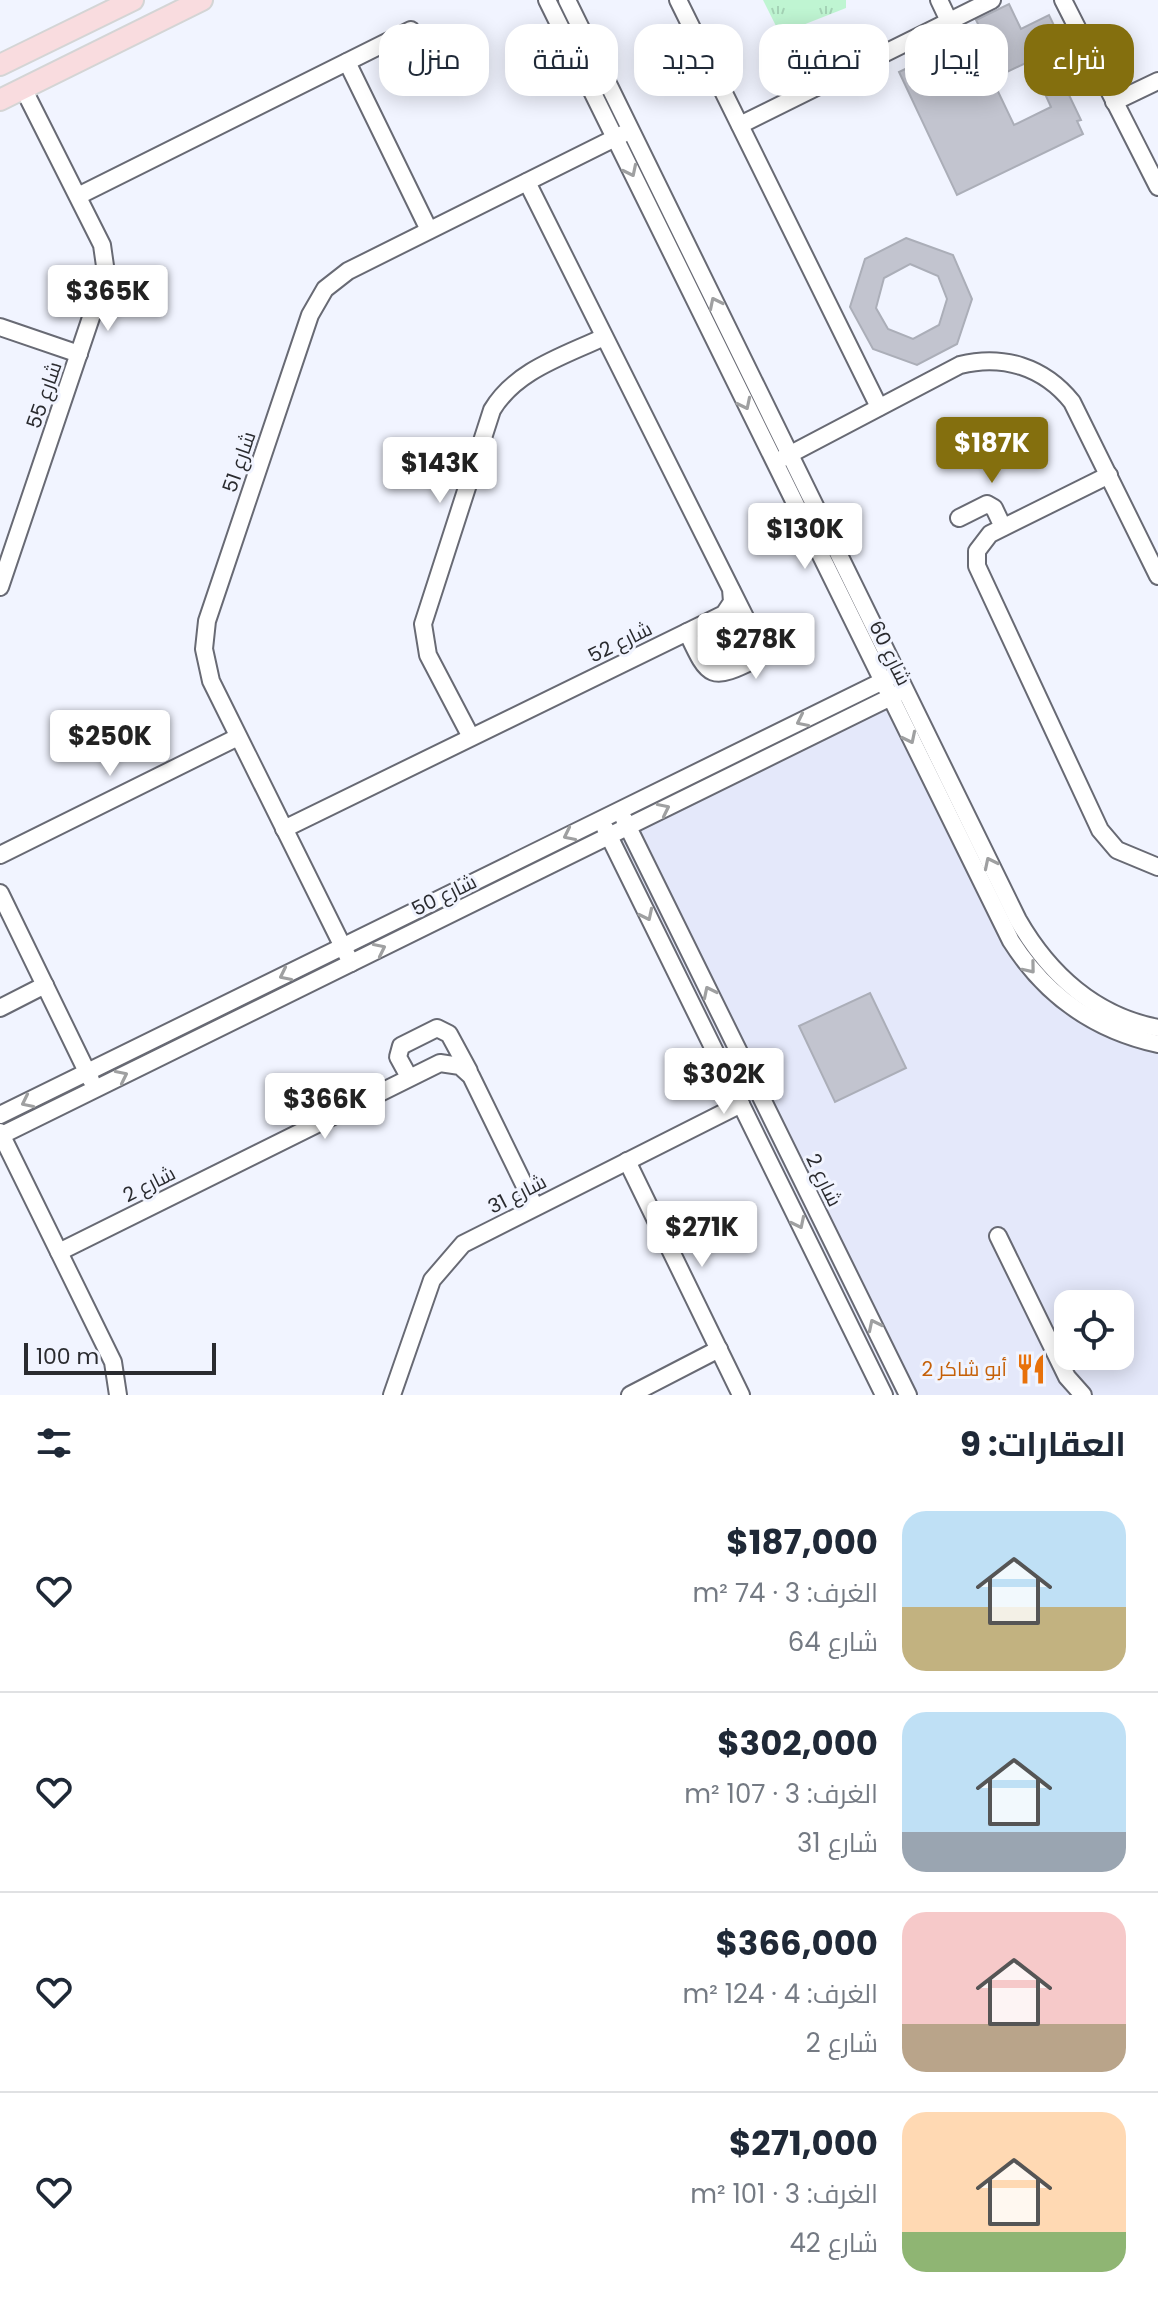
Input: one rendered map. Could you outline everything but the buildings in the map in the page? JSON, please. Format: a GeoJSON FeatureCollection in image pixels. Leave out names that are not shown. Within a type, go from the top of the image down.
{"type":"FeatureCollection","features":[{"type":"Feature","properties":{"kind":"main road"},"geometry":{"type":"LineString","coordinates":[[0,65],[132,0],[145,28]]}},
{"type":"Feature","properties":{"kind":"main road"},"geometry":{"type":"LineString","coordinates":[[0,100],[202,0]]}},
{"type":"Feature","properties":{"kind":"street","name":"شارع 60"},"geometry":{"type":"LineString","coordinates":[[547,0],[615,138],[782,458],[898,694],[1033,945],[1066,982],[1091,1001],[1118,1016],[1158,1028]]}},
{"type":"Feature","properties":{"kind":"street","name":"شارع 60"},"geometry":{"type":"LineString","coordinates":[[567,0],[631,130],[782,458]]}},
{"type":"Feature","properties":{"kind":"street"},"geometry":{"type":"LineString","coordinates":[[678,0],[879,407]]}},
{"type":"Feature","properties":{"kind":"street"},"geometry":{"type":"LineString","coordinates":[[939,0],[949,21]]}},
{"type":"Feature","properties":{"kind":"street"},"geometry":{"type":"LineString","coordinates":[[740,125],[992,0]]}},
{"type":"Feature","properties":{"kind":"street"},"geometry":{"type":"LineString","coordinates":[[1063,0],[1158,187]]}},
{"type":"Feature","properties":{"kind":"street"},"geometry":{"type":"LineString","coordinates":[[78,196],[379,46]]}},
{"type":"Feature","properties":{"kind":"street"},"geometry":{"type":"LineString","coordinates":[[347,62],[429,230]]}},
{"type":"Feature","properties":{"kind":"street"},"geometry":{"type":"LineString","coordinates":[[1114,102],[1158,81]]}},
{"type":"Feature","properties":{"kind":"street","name":"شارع 55"},"geometry":{"type":"LineString","coordinates":[[0,587],[104,281],[106,264],[102,245],[23,88]]}},
{"type":"Feature","properties":{"kind":"street","name":"شارع 51"},"geometry":{"type":"LineString","coordinates":[[351,963],[208,674],[205,630],[310,315],[319,297],[340,276],[631,130]]}},
{"type":"Feature","properties":{"kind":"street"},"geometry":{"type":"LineString","coordinates":[[527,182],[759,645],[758,658],[725,675],[714,675],[704,667],[687,632]]}},
{"type":"Feature","properties":{"kind":"street"},"geometry":{"type":"LineString","coordinates":[[0,327],[79,354]]}},
{"type":"Feature","properties":{"kind":"street"},"geometry":{"type":"LineString","coordinates":[[471,737],[428,655],[423,624],[487,425],[497,401],[518,380],[604,337]]}},
{"type":"Feature","properties":{"kind":"street"},"geometry":{"type":"LineString","coordinates":[[782,458],[960,365],[980,361],[1011,362],[1031,369],[1066,395],[1158,576]]}},
{"type":"Feature","properties":{"kind":"street"},"geometry":{"type":"LineString","coordinates":[[1109,475],[1003,527],[980,544],[976,558],[980,573],[1105,837],[1124,854],[1158,867]]}},
{"type":"Feature","properties":{"kind":"street"},"geometry":{"type":"LineString","coordinates":[[959,518],[987,504],[994,508],[1003,527]]}},
{"type":"Feature","properties":{"kind":"street","name":"شارع 52"},"geometry":{"type":"LineString","coordinates":[[284,829],[727,611],[732,598],[731,589]]}},
{"type":"Feature","properties":{"kind":"street","name":"شارع 50"},"geometry":{"type":"LineString","coordinates":[[0,1115],[890,678]]}},
{"type":"Feature","properties":{"kind":"street","name":"شارع 60"},"geometry":{"type":"LineString","coordinates":[[898,694],[995,912],[1030,969],[1080,1014],[1110,1030],[1158,1044]]}},
{"type":"Feature","properties":{"kind":"street","name":"شارع 50"},"geometry":{"type":"LineString","coordinates":[[1,1134],[898,694]]}},
{"type":"Feature","properties":{"kind":"street"},"geometry":{"type":"LineString","coordinates":[[0,855],[238,737]]}},
{"type":"Feature","properties":{"kind":"street","name":"شارع 2"},"geometry":{"type":"LineString","coordinates":[[619,811],[908,1395]]}},
{"type":"Feature","properties":{"kind":"street","name":"شارع 2"},"geometry":{"type":"LineString","coordinates":[[600,820],[884,1395]]}},
{"type":"Feature","properties":{"kind":"street"},"geometry":{"type":"LineString","coordinates":[[0,893],[95,1089]]}},
{"type":"Feature","properties":{"kind":"street"},"geometry":{"type":"LineString","coordinates":[[0,1008],[45,985]]}},
{"type":"Feature","properties":{"kind":"street"},"geometry":{"type":"LineString","coordinates":[[409,1077],[398,1057],[401,1046],[437,1028],[449,1034],[535,1207]]}},
{"type":"Feature","properties":{"kind":"street","name":"شارع 2"},"geometry":{"type":"LineString","coordinates":[[59,1252],[409,1077],[446,1063],[460,1066],[471,1076]]}},
{"type":"Feature","properties":{"kind":"street"},"geometry":{"type":"LineString","coordinates":[[756,1087],[744,1083],[741,1104],[758,1115],[765,1105]]}},
{"type":"Feature","properties":{"kind":"street","name":"شارع 31"},"geometry":{"type":"LineString","coordinates":[[392,1395],[432,1280],[445,1262],[475,1237],[741,1104]]}},
{"type":"Feature","properties":{"kind":"street"},"geometry":{"type":"LineString","coordinates":[[1,1134],[113,1362],[118,1395]]}},
{"type":"Feature","properties":{"kind":"street"},"geometry":{"type":"LineString","coordinates":[[627,1161],[741,1395]]}},
{"type":"Feature","properties":{"kind":"street"},"geometry":{"type":"LineString","coordinates":[[998,1236],[1067,1377],[1083,1395]]}},
{"type":"Feature","properties":{"kind":"street"},"geometry":{"type":"LineString","coordinates":[[630,1395],[719,1349]]}},
{"type":"Feature","properties":{"kind":"shaded area"},"geometry":{"type":"Polygon","coordinates":[[[893,687],[1015,931],[1037,964],[1076,1001],[1158,1036],[1158,1395],[896,1395],[614,824],[893,687]]]}},
{"type":"Feature","properties":{"kind":"green space"},"geometry":{"type":"Polygon","coordinates":[[[763,0],[846,0],[846,8],[805,24],[775,24],[763,0]]]}},
{"type":"Feature","properties":{"kind":"place","name":"أبو شاكر 2"},"geometry":{"type":"Point","coordinates":[1031,1369]}}]}
